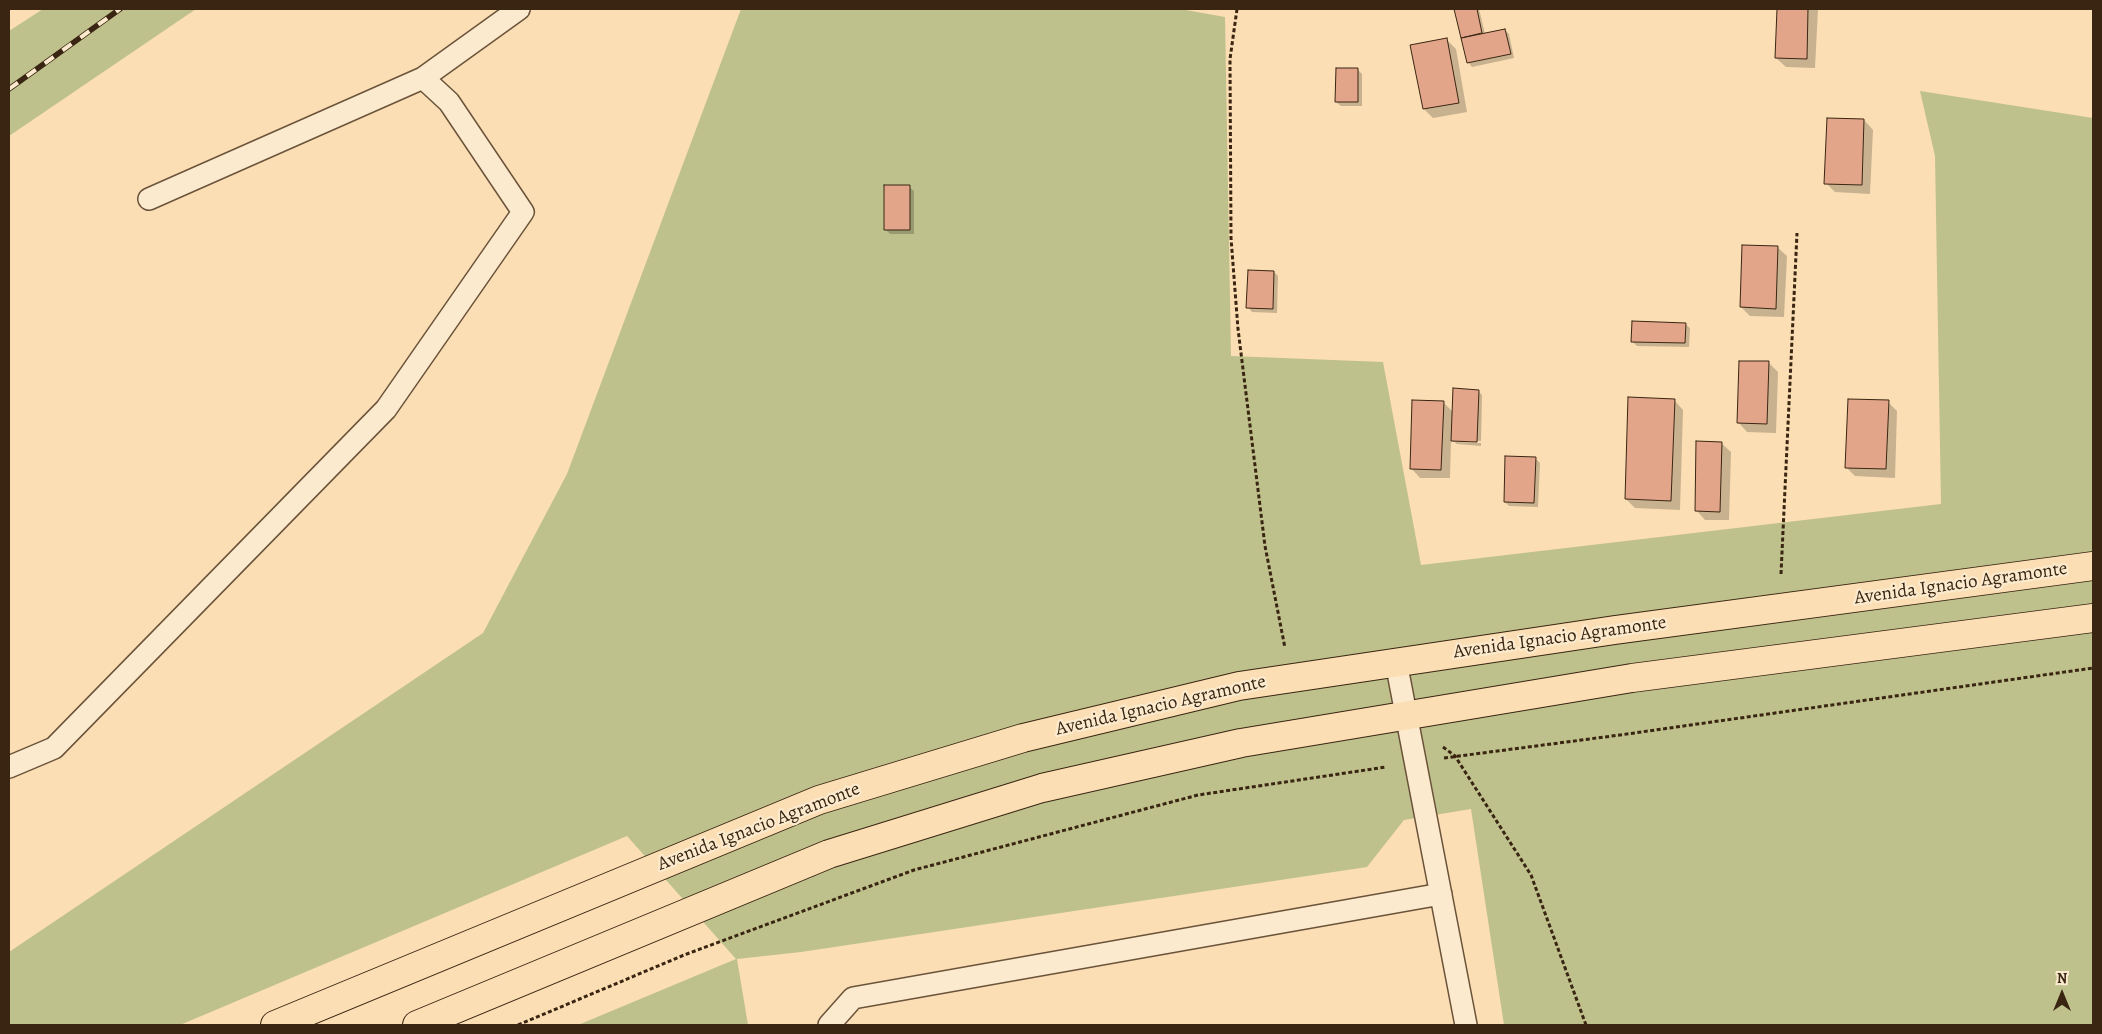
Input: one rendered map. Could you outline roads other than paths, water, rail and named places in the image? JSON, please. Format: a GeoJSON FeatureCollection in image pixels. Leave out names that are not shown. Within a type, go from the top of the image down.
{"type":"FeatureCollection","features":[{"type":"Feature","properties":{"kind":"main road","name":"Avenida Ignacio Agramonte"},"geometry":{"type":"LineString","coordinates":[[275,1025],[818,800],[1023,738],[1239,686],[1779,608],[2093,566]]}},
{"type":"Feature","properties":{"kind":"main road"},"geometry":{"type":"LineString","coordinates":[[417,1025],[829,854],[1042,788],[1241,743],[1632,678],[2093,618]]}},
{"type":"Feature","properties":{"kind":"lane"},"geometry":{"type":"LineString","coordinates":[[149,198],[423,78],[519,9]]}},
{"type":"Feature","properties":{"kind":"lane"},"geometry":{"type":"LineString","coordinates":[[9,767],[54,748],[386,409],[523,212],[449,102],[423,78]]}},
{"type":"Feature","properties":{"kind":"lane"},"geometry":{"type":"LineString","coordinates":[[1396,662],[1466,1025]]}},
{"type":"Feature","properties":{"kind":"lane"},"geometry":{"type":"LineString","coordinates":[[829,1025],[853,998],[1441,894]]}},
{"type":"Feature","properties":{"kind":"railway"},"geometry":{"type":"LineString","coordinates":[[9,89],[120,9]]}}]}
